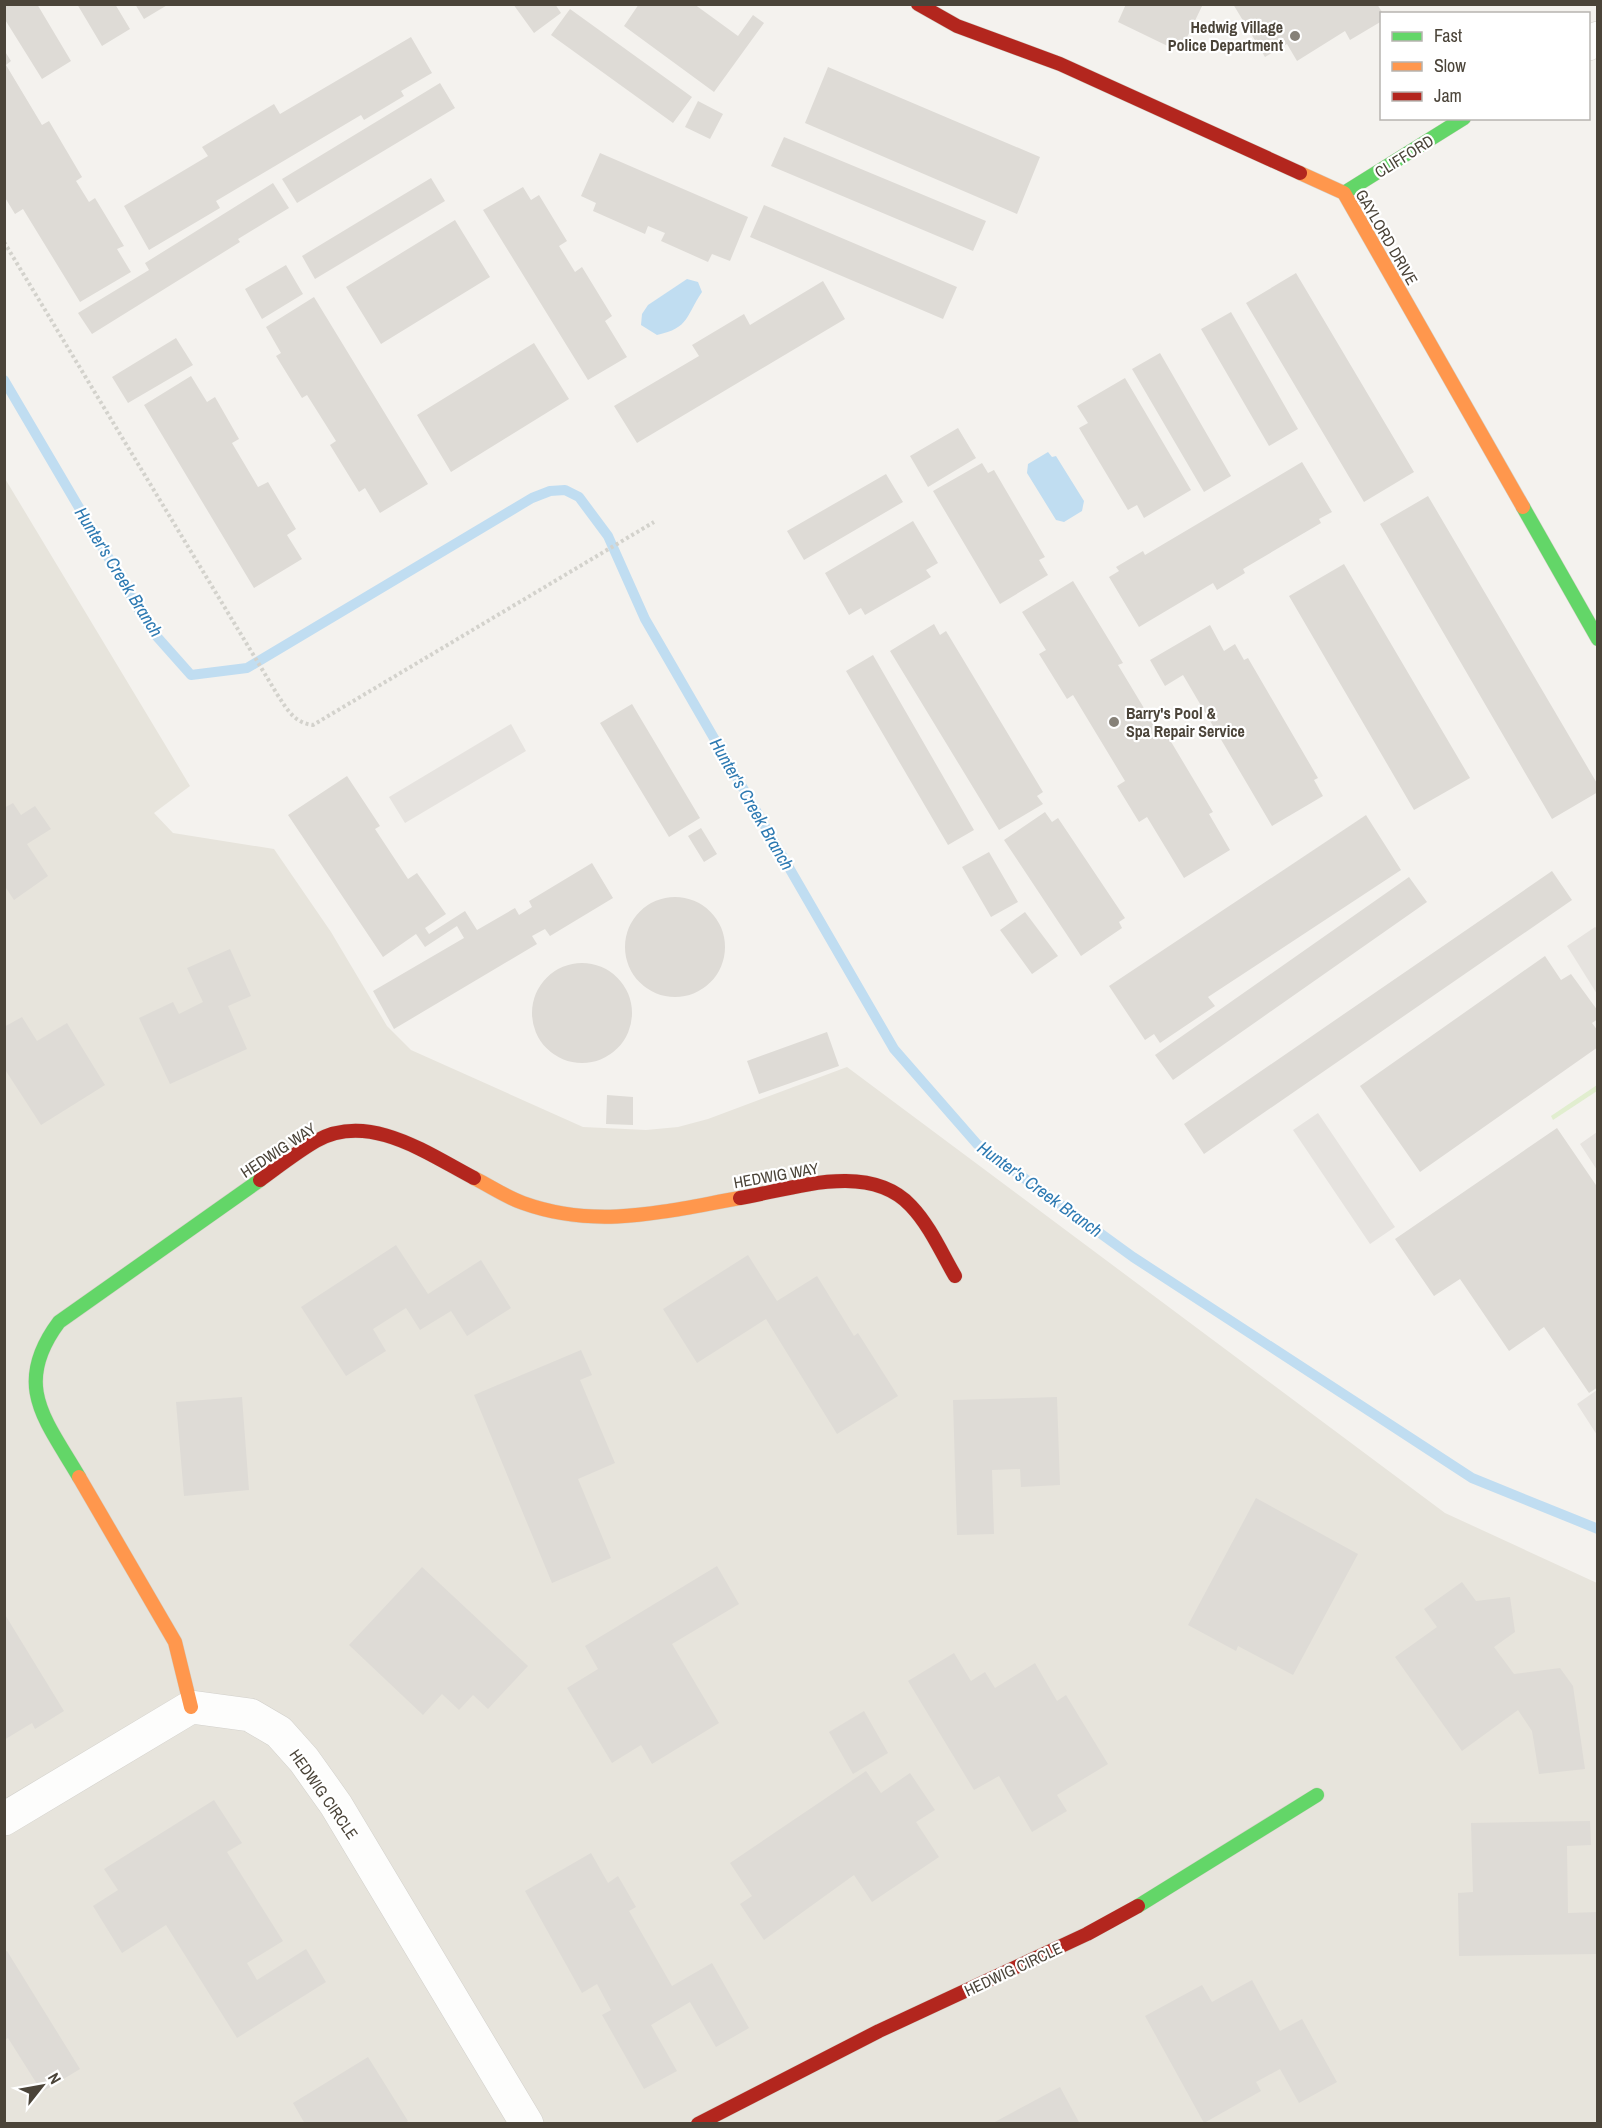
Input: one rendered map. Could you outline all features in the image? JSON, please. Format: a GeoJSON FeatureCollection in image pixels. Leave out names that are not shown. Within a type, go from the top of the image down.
{"type":"FeatureCollection","features":[{"type":"Feature","properties":{"kind":"street","name":"GAYLORD DRIVE"},"geometry":{"type":"LineString","coordinates":[[918,4],[957,26],[1060,64],[1344,193],[1598,639]]}},
{"type":"Feature","properties":{"kind":"street","name":"CLIFFORD"},"geometry":{"type":"LineString","coordinates":[[1344,193],[1461,120]]}},
{"type":"Feature","properties":{"kind":"street","name":"HEDWIG WAY"},"geometry":{"type":"LineString","coordinates":[[191,1707],[175,1642],[43,1415],[34,1388],[35,1359],[46,1338],[59,1322],[317,1140],[336,1133],[355,1130],[393,1136],[522,1203],[574,1216],[626,1218],[837,1181],[872,1182],[896,1193],[920,1216],[955,1276]]}},
{"type":"Feature","properties":{"kind":"street"},"geometry":{"type":"LineString","coordinates":[[4,1819],[191,1707]]}},
{"type":"Feature","properties":{"kind":"street","name":"HEDWIG CIRCLE"},"geometry":{"type":"LineString","coordinates":[[191,1707],[250,1715],[279,1732],[304,1760],[336,1805],[527,2124]]}},
{"type":"Feature","properties":{"kind":"street","name":"HEDWIG CIRCLE"},"geometry":{"type":"LineString","coordinates":[[698,2124],[879,2031],[1087,1934],[1163,1892],[1317,1795]]}},
{"type":"Feature","properties":{"kind":"path"},"geometry":{"type":"LineString","coordinates":[[4,242],[277,694],[291,716],[303,724],[313,725],[654,522]]}},
{"type":"Feature","properties":{"kind":"shaded area"},"geometry":{"type":"Polygon","coordinates":[[[4,477],[190,786],[154,813],[173,833],[274,849],[331,932],[387,1026],[411,1050],[583,1127],[646,1130],[678,1127],[708,1119],[847,1067],[1445,1513],[1597,1583],[1597,2123],[5,2123],[4,477]]]}},
{"type":"Feature","properties":{"kind":"shaded area"},"geometry":{"type":"Polygon","coordinates":[[[511,724],[526,751],[405,823],[389,797],[511,724]]]}},
{"type":"Feature","properties":{"kind":"shaded area"},"geometry":{"type":"Polygon","coordinates":[[[1595,927],[1598,929],[1597,994],[1567,946],[1595,927]]]}},
{"type":"Feature","properties":{"kind":"shaded area"},"geometry":{"type":"Polygon","coordinates":[[[1318,1113],[1395,1227],[1370,1244],[1293,1130],[1318,1113]]]}},
{"type":"Feature","properties":{"kind":"shaded area"},"geometry":{"type":"Polygon","coordinates":[[[1597,1132],[1597,1170],[1580,1144],[1597,1132]]]}},
{"type":"Feature","properties":{"kind":"shaded area"},"geometry":{"type":"Polygon","coordinates":[[[1597,1390],[1597,1435],[1577,1404],[1597,1390]]]}},
{"type":"Feature","properties":{"kind":"green space"},"geometry":{"type":"Polygon","coordinates":[[[1597,1085],[1597,1091],[1553,1120],[1551,1116],[1597,1085]]]}},
{"type":"Feature","properties":{"kind":"water"},"geometry":{"type":"Polygon","coordinates":[[[687,279],[698,282],[702,292],[682,324],[676,329],[657,335],[641,325],[642,314],[648,305],[687,279]]]}},
{"type":"Feature","properties":{"kind":"water"},"geometry":{"type":"Polygon","coordinates":[[[1048,452],[1052,457],[1056,456],[1084,501],[1082,511],[1064,522],[1056,520],[1027,473],[1028,464],[1048,452]]]}},
{"type":"Feature","properties":{"kind":"building"},"geometry":{"type":"Polygon","coordinates":[[[4,4],[37,4],[71,61],[42,79],[4,18],[4,4]]]}},
{"type":"Feature","properties":{"kind":"building"},"geometry":{"type":"Polygon","coordinates":[[[77,4],[115,4],[130,29],[102,46],[77,4]]]}},
{"type":"Feature","properties":{"kind":"building"},"geometry":{"type":"Polygon","coordinates":[[[135,4],[169,4],[144,19],[135,4]]]}},
{"type":"Feature","properties":{"kind":"building"},"geometry":{"type":"Polygon","coordinates":[[[513,4],[555,4],[561,13],[534,33],[513,4]]]}},
{"type":"Feature","properties":{"kind":"building"},"geometry":{"type":"Polygon","coordinates":[[[639,4],[694,4],[738,36],[753,15],[764,23],[714,92],[624,26],[639,4]]]}},
{"type":"Feature","properties":{"kind":"building"},"geometry":{"type":"Polygon","coordinates":[[[1126,4],[1203,4],[1180,52],[1118,22],[1126,4]]]}},
{"type":"Feature","properties":{"kind":"building","name":"Hedwig Village Police Department"},"geometry":{"type":"Polygon","coordinates":[[[1233,4],[1377,4],[1382,12],[1380,12],[1380,22],[1350,40],[1345,31],[1297,61],[1287,44],[1265,57],[1233,4]]]}},
{"type":"Feature","properties":{"kind":"building"},"geometry":{"type":"Polygon","coordinates":[[[570,9],[692,97],[673,123],[551,35],[570,9]]]}},
{"type":"Feature","properties":{"kind":"building"},"geometry":{"type":"Polygon","coordinates":[[[411,37],[432,73],[401,91],[404,96],[364,120],[361,115],[216,201],[220,208],[149,250],[124,206],[208,156],[202,147],[274,104],[280,114],[411,37]]]}},
{"type":"Feature","properties":{"kind":"building"},"geometry":{"type":"Polygon","coordinates":[[[4,50],[11,61],[6,65],[42,125],[49,121],[82,177],[76,181],[89,202],[95,198],[124,246],[117,249],[131,272],[80,302],[23,209],[15,214],[4,196],[4,50]]]}},
{"type":"Feature","properties":{"kind":"building"},"geometry":{"type":"Polygon","coordinates":[[[828,67],[1040,157],[1017,214],[805,123],[828,67]]]}},
{"type":"Feature","properties":{"kind":"building"},"geometry":{"type":"Polygon","coordinates":[[[440,83],[455,108],[297,203],[282,179],[440,83]]]}},
{"type":"Feature","properties":{"kind":"building"},"geometry":{"type":"Polygon","coordinates":[[[698,101],[723,114],[710,139],[685,127],[698,101]]]}},
{"type":"Feature","properties":{"kind":"building"},"geometry":{"type":"Polygon","coordinates":[[[784,137],[986,221],[973,251],[771,166],[784,137]]]}},
{"type":"Feature","properties":{"kind":"building"},"geometry":{"type":"Polygon","coordinates":[[[600,153],[748,217],[730,261],[712,254],[708,262],[661,241],[665,233],[648,226],[645,234],[593,211],[596,203],[581,196],[600,153]]]}},
{"type":"Feature","properties":{"kind":"building"},"geometry":{"type":"Polygon","coordinates":[[[431,178],[445,201],[315,279],[302,256],[431,178]]]}},
{"type":"Feature","properties":{"kind":"building"},"geometry":{"type":"Polygon","coordinates":[[[273,183],[289,208],[238,239],[240,242],[92,334],[78,313],[149,270],[145,263],[273,183]]]}},
{"type":"Feature","properties":{"kind":"building"},"geometry":{"type":"Polygon","coordinates":[[[523,187],[531,200],[539,195],[567,241],[559,246],[575,272],[582,267],[612,316],[605,321],[627,357],[588,380],[483,210],[523,187]]]}},
{"type":"Feature","properties":{"kind":"building"},"geometry":{"type":"Polygon","coordinates":[[[764,205],[957,287],[943,319],[750,237],[764,205]]]}},
{"type":"Feature","properties":{"kind":"building"},"geometry":{"type":"Polygon","coordinates":[[[455,220],[490,277],[381,344],[346,287],[455,220]]]}},
{"type":"Feature","properties":{"kind":"building"},"geometry":{"type":"Polygon","coordinates":[[[286,265],[303,294],[262,319],[245,289],[286,265]]]}},
{"type":"Feature","properties":{"kind":"building"},"geometry":{"type":"Polygon","coordinates":[[[1296,273],[1414,472],[1364,502],[1246,303],[1296,273]]]}},
{"type":"Feature","properties":{"kind":"building"},"geometry":{"type":"Polygon","coordinates":[[[823,281],[845,319],[637,443],[614,406],[699,356],[692,345],[744,314],[750,325],[823,281]]]}},
{"type":"Feature","properties":{"kind":"building"},"geometry":{"type":"Polygon","coordinates":[[[314,297],[428,484],[380,513],[365,488],[359,492],[330,445],[336,441],[307,395],[302,398],[276,356],[281,353],[266,327],[314,297]]]}},
{"type":"Feature","properties":{"kind":"building"},"geometry":{"type":"Polygon","coordinates":[[[1231,312],[1298,429],[1269,446],[1201,329],[1231,312]]]}},
{"type":"Feature","properties":{"kind":"building"},"geometry":{"type":"Polygon","coordinates":[[[176,338],[193,365],[128,403],[112,377],[176,338]]]}},
{"type":"Feature","properties":{"kind":"building"},"geometry":{"type":"Polygon","coordinates":[[[534,343],[569,399],[451,472],[417,415],[534,343]]]}},
{"type":"Feature","properties":{"kind":"building"},"geometry":{"type":"Polygon","coordinates":[[[1160,353],[1231,476],[1204,492],[1132,369],[1160,353]]]}},
{"type":"Feature","properties":{"kind":"building"},"geometry":{"type":"Polygon","coordinates":[[[191,376],[207,402],[215,397],[239,439],[232,443],[258,487],[268,482],[296,529],[287,535],[302,559],[254,588],[144,405],[191,376]]]}},
{"type":"Feature","properties":{"kind":"building"},"geometry":{"type":"Polygon","coordinates":[[[1125,378],[1191,490],[1144,518],[1137,505],[1128,510],[1079,428],[1088,423],[1077,406],[1125,378]]]}},
{"type":"Feature","properties":{"kind":"building"},"geometry":{"type":"Polygon","coordinates":[[[958,428],[976,458],[928,487],[910,456],[958,428]]]}},
{"type":"Feature","properties":{"kind":"building"},"geometry":{"type":"Polygon","coordinates":[[[1302,462],[1332,512],[1319,519],[1321,523],[1243,569],[1245,573],[1217,590],[1213,583],[1139,627],[1109,577],[1119,571],[1116,567],[1143,551],[1145,555],[1302,462]]]}},
{"type":"Feature","properties":{"kind":"building"},"geometry":{"type":"Polygon","coordinates":[[[982,463],[988,473],[994,470],[1045,557],[1039,560],[1048,575],[1000,604],[933,491],[982,463]]]}},
{"type":"Feature","properties":{"kind":"building"},"geometry":{"type":"Polygon","coordinates":[[[886,474],[903,502],[804,560],[787,531],[886,474]]]}},
{"type":"Feature","properties":{"kind":"building"},"geometry":{"type":"Polygon","coordinates":[[[1428,496],[1598,785],[1598,792],[1552,819],[1380,524],[1428,496]]]}},
{"type":"Feature","properties":{"kind":"building"},"geometry":{"type":"Polygon","coordinates":[[[913,521],[938,563],[926,570],[931,577],[865,615],[861,608],[849,615],[825,573],[913,521]]]}},
{"type":"Feature","properties":{"kind":"building"},"geometry":{"type":"Polygon","coordinates":[[[1344,564],[1470,778],[1414,810],[1289,596],[1344,564]]]}},
{"type":"Feature","properties":{"kind":"building"},"geometry":{"type":"Polygon","coordinates":[[[1073,581],[1123,663],[1118,665],[1162,738],[1167,735],[1213,812],[1209,814],[1230,850],[1184,878],[1147,817],[1139,822],[1117,786],[1125,781],[1073,695],[1067,699],[1039,654],[1046,650],[1022,612],[1073,581]]]}},
{"type":"Feature","properties":{"kind":"building"},"geometry":{"type":"Polygon","coordinates":[[[934,624],[940,635],[946,631],[1043,792],[1037,796],[1043,804],[999,830],[890,651],[934,624]]]}},
{"type":"Feature","properties":{"kind":"building"},"geometry":{"type":"Polygon","coordinates":[[[1210,625],[1224,651],[1235,644],[1244,660],[1248,658],[1318,778],[1314,780],[1323,796],[1272,826],[1183,675],[1165,686],[1150,660],[1210,625]]]}},
{"type":"Feature","properties":{"kind":"building"},"geometry":{"type":"Polygon","coordinates":[[[873,655],[974,830],[948,845],[846,671],[873,655]]]}},
{"type":"Feature","properties":{"kind":"building"},"geometry":{"type":"Polygon","coordinates":[[[632,704],[700,818],[669,837],[600,723],[632,704]]]}},
{"type":"Feature","properties":{"kind":"building"},"geometry":{"type":"Polygon","coordinates":[[[347,776],[380,826],[375,829],[408,879],[417,873],[446,914],[425,928],[429,934],[465,911],[477,930],[515,908],[519,915],[532,907],[529,901],[592,863],[613,898],[550,936],[545,929],[532,936],[537,944],[394,1029],[373,991],[464,938],[457,926],[425,947],[416,934],[383,957],[288,815],[347,776]]]}},
{"type":"Feature","properties":{"kind":"building"},"geometry":{"type":"Polygon","coordinates":[[[13,803],[21,815],[35,806],[51,829],[27,844],[48,876],[14,900],[4,885],[4,808],[13,803]]]}},
{"type":"Feature","properties":{"kind":"building"},"geometry":{"type":"Polygon","coordinates":[[[1045,812],[1052,822],[1058,818],[1125,918],[1119,922],[1122,928],[1081,956],[1004,840],[1045,812]]]}},
{"type":"Feature","properties":{"kind":"building"},"geometry":{"type":"Polygon","coordinates":[[[1366,815],[1401,870],[1208,997],[1215,1006],[1160,1043],[1154,1034],[1145,1040],[1109,986],[1366,815]]]}},
{"type":"Feature","properties":{"kind":"building"},"geometry":{"type":"Polygon","coordinates":[[[701,828],[717,854],[704,862],[688,836],[701,828]]]}},
{"type":"Feature","properties":{"kind":"building"},"geometry":{"type":"Polygon","coordinates":[[[989,852],[1018,902],[991,917],[962,867],[989,852]]]}},
{"type":"Feature","properties":{"kind":"building"},"geometry":{"type":"Polygon","coordinates":[[[1552,871],[1572,900],[1204,1154],[1184,1124],[1552,871]]]}},
{"type":"Feature","properties":{"kind":"building"},"geometry":{"type":"Polygon","coordinates":[[[1409,877],[1427,902],[1173,1080],[1155,1055],[1409,877]]]}},
{"type":"Feature","properties":{"kind":"building"},"geometry":{"type":"Polygon","coordinates":[[[675,897],[694,901],[710,912],[721,928],[725,947],[721,966],[710,982],[694,993],[675,997],[656,993],[640,982],[629,966],[625,947],[629,928],[640,912],[656,901],[675,897]]]}},
{"type":"Feature","properties":{"kind":"building"},"geometry":{"type":"Polygon","coordinates":[[[1025,912],[1058,956],[1032,974],[1000,930],[1025,912]]]}},
{"type":"Feature","properties":{"kind":"building"},"geometry":{"type":"Polygon","coordinates":[[[230,949],[251,996],[228,1006],[247,1049],[170,1084],[139,1018],[173,1002],[179,1014],[203,1002],[187,968],[230,949]]]}},
{"type":"Feature","properties":{"kind":"building"},"geometry":{"type":"Polygon","coordinates":[[[1545,956],[1561,980],[1571,974],[1598,1011],[1598,1019],[1592,1023],[1598,1031],[1598,1047],[1420,1172],[1360,1086],[1545,956]]]}},
{"type":"Feature","properties":{"kind":"building"},"geometry":{"type":"Polygon","coordinates":[[[582,963],[601,967],[617,978],[628,994],[632,1013],[628,1032],[617,1048],[601,1059],[582,1063],[563,1059],[547,1048],[536,1032],[532,1013],[536,994],[547,978],[563,967],[582,963]]]}},
{"type":"Feature","properties":{"kind":"building"},"geometry":{"type":"Polygon","coordinates":[[[22,1017],[37,1041],[67,1023],[105,1085],[41,1125],[4,1068],[4,1027],[22,1017]]]}},
{"type":"Feature","properties":{"kind":"building"},"geometry":{"type":"Polygon","coordinates":[[[827,1032],[839,1066],[759,1094],[747,1061],[827,1032]]]}},
{"type":"Feature","properties":{"kind":"building"},"geometry":{"type":"Polygon","coordinates":[[[607,1095],[633,1097],[633,1125],[606,1124],[607,1095]]]}},
{"type":"Feature","properties":{"kind":"building"},"geometry":{"type":"Polygon","coordinates":[[[1557,1128],[1598,1188],[1598,1387],[1589,1393],[1544,1327],[1509,1351],[1460,1279],[1434,1296],[1395,1239],[1557,1128]]]}},
{"type":"Feature","properties":{"kind":"building"},"geometry":{"type":"Polygon","coordinates":[[[396,1245],[428,1294],[481,1260],[511,1308],[467,1336],[451,1311],[420,1330],[406,1308],[373,1329],[386,1351],[346,1376],[301,1307],[396,1245]]]}},
{"type":"Feature","properties":{"kind":"building"},"geometry":{"type":"Polygon","coordinates":[[[748,1255],[777,1301],[817,1276],[854,1336],[858,1333],[898,1396],[837,1434],[766,1319],[697,1363],[663,1309],[748,1255]]]}},
{"type":"Feature","properties":{"kind":"building"},"geometry":{"type":"Polygon","coordinates":[[[581,1350],[592,1375],[580,1380],[615,1463],[578,1479],[611,1558],[552,1583],[474,1395],[581,1350]]]}},
{"type":"Feature","properties":{"kind":"building"},"geometry":{"type":"Polygon","coordinates":[[[242,1397],[249,1490],[184,1496],[176,1402],[242,1397]]]}},
{"type":"Feature","properties":{"kind":"building"},"geometry":{"type":"Polygon","coordinates":[[[1057,1397],[1060,1485],[1021,1487],[1020,1469],[992,1470],[994,1534],[957,1535],[953,1400],[1057,1397]]]}},
{"type":"Feature","properties":{"kind":"building"},"geometry":{"type":"Polygon","coordinates":[[[1256,1498],[1358,1554],[1293,1675],[1238,1646],[1236,1651],[1188,1625],[1256,1498]]]}},
{"type":"Feature","properties":{"kind":"building"},"geometry":{"type":"Polygon","coordinates":[[[717,1566],[739,1604],[672,1644],[719,1723],[652,1764],[641,1745],[612,1763],[567,1688],[598,1669],[585,1646],[717,1566]]]}},
{"type":"Feature","properties":{"kind":"building"},"geometry":{"type":"Polygon","coordinates":[[[422,1567],[528,1666],[488,1709],[473,1695],[459,1710],[442,1694],[423,1715],[349,1645],[422,1567]]]}},
{"type":"Feature","properties":{"kind":"building"},"geometry":{"type":"Polygon","coordinates":[[[1462,1582],[1476,1601],[1510,1597],[1515,1632],[1494,1647],[1514,1674],[1560,1668],[1573,1686],[1585,1769],[1539,1774],[1532,1731],[1518,1710],[1462,1751],[1395,1657],[1437,1627],[1424,1609],[1462,1582]]]}},
{"type":"Feature","properties":{"kind":"building"},"geometry":{"type":"Polygon","coordinates":[[[4,1613],[64,1711],[35,1729],[32,1723],[4,1740],[4,1613]]]}},
{"type":"Feature","properties":{"kind":"building"},"geometry":{"type":"Polygon","coordinates":[[[954,1653],[971,1681],[985,1672],[995,1688],[1035,1663],[1057,1701],[1066,1695],[1108,1764],[1057,1795],[1067,1811],[1032,1832],[999,1776],[974,1790],[908,1681],[954,1653]]]}},
{"type":"Feature","properties":{"kind":"building"},"geometry":{"type":"Polygon","coordinates":[[[864,1711],[888,1753],[853,1774],[829,1732],[864,1711]]]}},
{"type":"Feature","properties":{"kind":"building"},"geometry":{"type":"Polygon","coordinates":[[[866,1771],[881,1793],[910,1773],[935,1810],[916,1822],[939,1857],[872,1902],[854,1875],[764,1940],[740,1904],[752,1896],[730,1863],[866,1771]]]}},
{"type":"Feature","properties":{"kind":"building"},"geometry":{"type":"Polygon","coordinates":[[[214,1800],[242,1843],[227,1852],[283,1941],[247,1963],[257,1980],[306,1949],[326,1982],[237,2038],[166,1925],[122,1953],[93,1906],[118,1890],[104,1869],[214,1800]]]}},
{"type":"Feature","properties":{"kind":"building"},"geometry":{"type":"Polygon","coordinates":[[[1590,1821],[1591,1845],[1567,1846],[1568,1913],[1598,1912],[1598,1954],[1459,1956],[1458,1893],[1473,1892],[1471,1823],[1590,1821]]]}},
{"type":"Feature","properties":{"kind":"building"},"geometry":{"type":"Polygon","coordinates":[[[591,1853],[608,1883],[618,1876],[636,1907],[629,1911],[672,1986],[712,1963],[749,2028],[716,2047],[690,2002],[651,2025],[677,2071],[644,2089],[602,2015],[611,2010],[597,1984],[582,1993],[525,1891],[591,1853]]]}},
{"type":"Feature","properties":{"kind":"building"},"geometry":{"type":"Polygon","coordinates":[[[7,1951],[80,2069],[42,2092],[8,2038],[4,2040],[4,1952],[7,1951]]]}},
{"type":"Feature","properties":{"kind":"building"},"geometry":{"type":"Polygon","coordinates":[[[1252,1980],[1280,2031],[1302,2019],[1337,2082],[1299,2103],[1280,2069],[1256,2082],[1261,2091],[1204,2123],[1145,2016],[1202,1985],[1212,2002],[1252,1980]]]}},
{"type":"Feature","properties":{"kind":"building"},"geometry":{"type":"Polygon","coordinates":[[[368,2057],[408,2121],[404,2124],[305,2124],[293,2103],[368,2057]]]}},
{"type":"Feature","properties":{"kind":"building"},"geometry":{"type":"Polygon","coordinates":[[[1060,2087],[1080,2124],[991,2124],[1060,2087]]]}},
{"type":"Feature","properties":{"kind":"waterway","name":"Hunter's Creek Branch"},"geometry":{"type":"LineString","coordinates":[[4,380],[151,630],[191,675],[247,668],[532,498],[550,491],[565,490],[579,497],[608,536],[645,619],[894,1049],[977,1144],[1133,1257],[1472,1478],[1598,1529]]}},
{"type":"Feature","properties":{"kind":"traffic: fast"},"geometry":{"type":"LineString","coordinates":[[1344,193],[1461,120]]}},
{"type":"Feature","properties":{"kind":"traffic: fast"},"geometry":{"type":"LineString","coordinates":[[1523,507],[1598,639]]}},
{"type":"Feature","properties":{"kind":"traffic: fast"},"geometry":{"type":"LineString","coordinates":[[79,1477],[45,1419],[39,1401],[36,1383],[38,1365],[45,1344],[59,1322],[260,1180]]}},
{"type":"Feature","properties":{"kind":"traffic: fast"},"geometry":{"type":"LineString","coordinates":[[1138,1906],[1317,1795]]}},
{"type":"Feature","properties":{"kind":"traffic: slow"},"geometry":{"type":"LineString","coordinates":[[1300,173],[1344,193],[1523,507]]}},
{"type":"Feature","properties":{"kind":"traffic: slow"},"geometry":{"type":"LineString","coordinates":[[474,1178],[523,1203],[551,1211],[578,1215],[632,1216],[740,1198]]}},
{"type":"Feature","properties":{"kind":"traffic: slow"},"geometry":{"type":"LineString","coordinates":[[79,1477],[175,1642],[191,1707]]}},
{"type":"Feature","properties":{"kind":"traffic: jam"},"geometry":{"type":"LineString","coordinates":[[918,4],[957,26],[1060,64],[1300,173]]}},
{"type":"Feature","properties":{"kind":"traffic: jam"},"geometry":{"type":"LineString","coordinates":[[260,1180],[316,1141],[336,1133],[357,1131],[377,1133],[398,1139],[474,1178]]}},
{"type":"Feature","properties":{"kind":"traffic: jam"},"geometry":{"type":"LineString","coordinates":[[740,1198],[830,1182],[852,1181],[874,1184],[894,1192],[911,1206],[930,1231],[955,1276]]}},
{"type":"Feature","properties":{"kind":"traffic: jam"},"geometry":{"type":"LineString","coordinates":[[698,2124],[879,2031],[1087,1934],[1138,1906]]}},
{"type":"Feature","properties":{"kind":"place","name":"Hedwig Village Police Department"},"geometry":{"type":"Point","coordinates":[1295,36]}},
{"type":"Feature","properties":{"kind":"place","name":"Barry's Pool & Spa Repair Service"},"geometry":{"type":"Point","coordinates":[1114,722]}}]}
